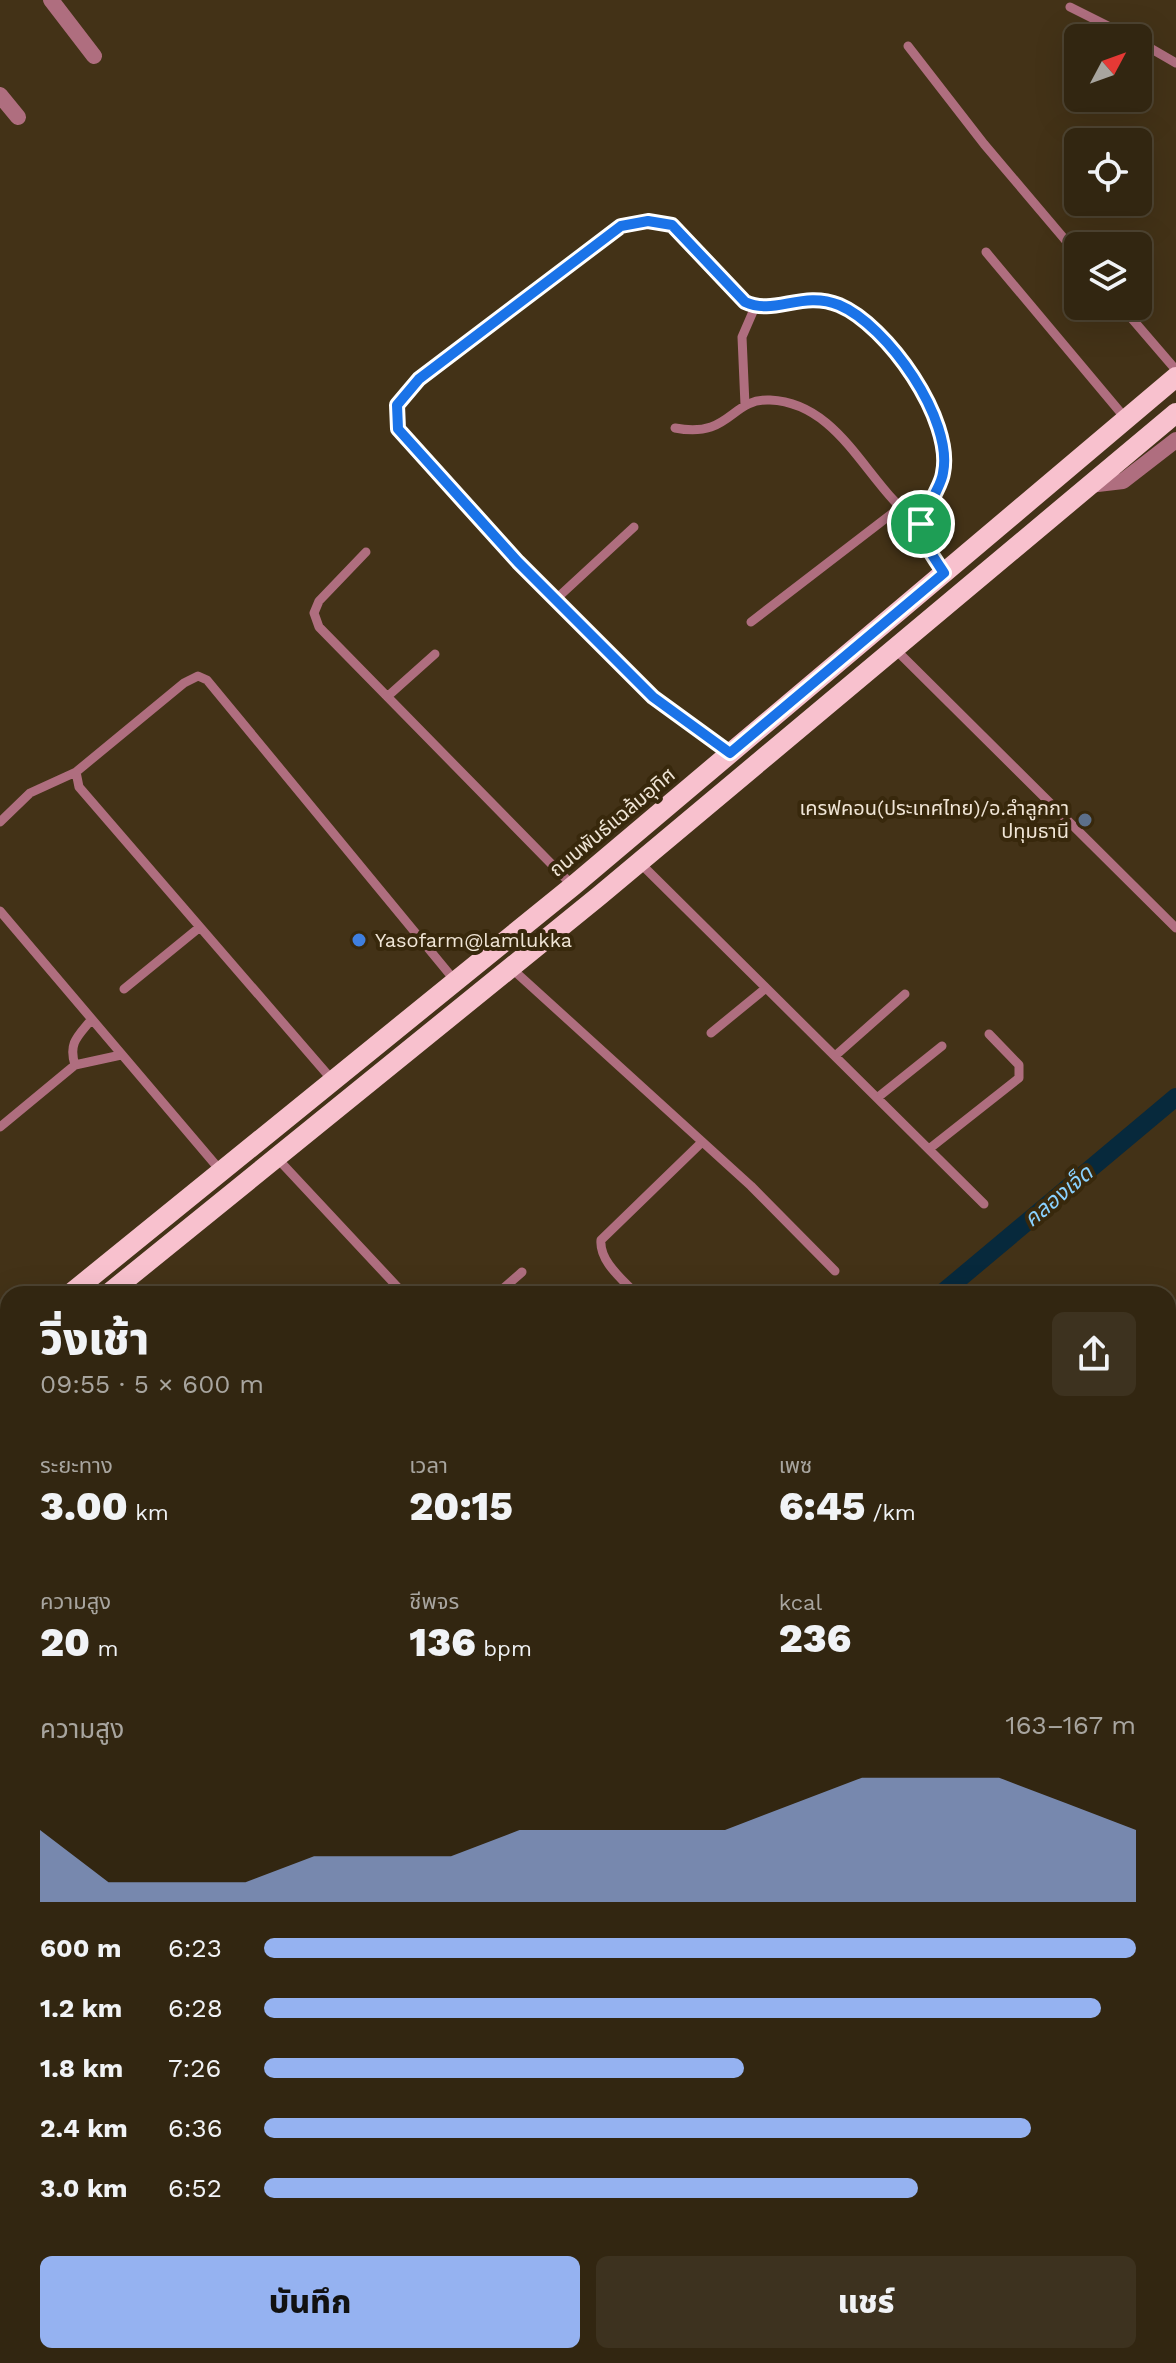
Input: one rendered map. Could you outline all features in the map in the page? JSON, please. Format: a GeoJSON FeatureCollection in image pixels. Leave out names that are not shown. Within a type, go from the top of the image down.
{"type":"FeatureCollection","features":[{"type":"Feature","properties":{"kind":"main road","name":"ถนนพันธ์แฉล้มอุทิศ"},"geometry":{"type":"LineString","coordinates":[[80,1286],[573,886],[1176,377]]}},
{"type":"Feature","properties":{"kind":"main road"},"geometry":{"type":"LineString","coordinates":[[127,1286],[276,1157],[639,862],[1176,413]]}},
{"type":"Feature","properties":{"kind":"street"},"geometry":{"type":"LineString","coordinates":[[51,0],[94,56]]}},
{"type":"Feature","properties":{"kind":"street"},"geometry":{"type":"LineString","coordinates":[[0,95],[18,117]]}},
{"type":"Feature","properties":{"kind":"street"},"geometry":{"type":"LineString","coordinates":[[1089,485],[1123,481],[1176,440]]}},
{"type":"Feature","properties":{"kind":"lane"},"geometry":{"type":"LineString","coordinates":[[1070,7],[1104,24]]}},
{"type":"Feature","properties":{"kind":"lane"},"geometry":{"type":"LineString","coordinates":[[908,46],[984,144],[1064,238]]}},
{"type":"Feature","properties":{"kind":"lane"},"geometry":{"type":"LineString","coordinates":[[1152,49],[1176,63]]}},
{"type":"Feature","properties":{"kind":"lane"},"geometry":{"type":"LineString","coordinates":[[730,753],[653,697],[555,600],[418,455],[398,429],[397,405],[431,370],[621,226],[648,221],[672,225],[745,302],[755,307],[804,298],[840,305],[877,333],[905,366],[929,399],[944,472],[921,524],[925,544],[944,573]]}},
{"type":"Feature","properties":{"kind":"lane"},"geometry":{"type":"LineString","coordinates":[[986,252],[1126,419]]}},
{"type":"Feature","properties":{"kind":"lane"},"geometry":{"type":"LineString","coordinates":[[745,405],[742,337],[755,307]]}},
{"type":"Feature","properties":{"kind":"lane"},"geometry":{"type":"LineString","coordinates":[[1133,320],[1176,370]]}},
{"type":"Feature","properties":{"kind":"lane"},"geometry":{"type":"LineString","coordinates":[[675,428],[696,432],[716,427],[745,405],[766,399],[788,402],[813,413],[843,439],[898,509],[921,524]]}},
{"type":"Feature","properties":{"kind":"lane"},"geometry":{"type":"LineString","coordinates":[[751,622],[898,509]]}},
{"type":"Feature","properties":{"kind":"lane"},"geometry":{"type":"LineString","coordinates":[[555,600],[634,527]]}},
{"type":"Feature","properties":{"kind":"lane"},"geometry":{"type":"LineString","coordinates":[[366,552],[319,601],[314,613],[319,627],[573,886]]}},
{"type":"Feature","properties":{"kind":"lane"},"geometry":{"type":"LineString","coordinates":[[894,648],[1176,928]]}},
{"type":"Feature","properties":{"kind":"lane"},"geometry":{"type":"LineString","coordinates":[[388,696],[435,654]]}},
{"type":"Feature","properties":{"kind":"lane"},"geometry":{"type":"LineString","coordinates":[[0,822],[30,793],[76,772],[184,683],[198,676],[207,680],[456,982]]}},
{"type":"Feature","properties":{"kind":"lane"},"geometry":{"type":"LineString","coordinates":[[76,772],[79,787],[334,1082]]}},
{"type":"Feature","properties":{"kind":"lane"},"geometry":{"type":"LineString","coordinates":[[639,862],[984,1204]]}},
{"type":"Feature","properties":{"kind":"lane"},"geometry":{"type":"LineString","coordinates":[[0,911],[220,1170]]}},
{"type":"Feature","properties":{"kind":"lane"},"geometry":{"type":"LineString","coordinates":[[124,989],[200,927]]}},
{"type":"Feature","properties":{"kind":"lane"},"geometry":{"type":"LineString","coordinates":[[510,967],[751,1186],[835,1271]]}},
{"type":"Feature","properties":{"kind":"lane"},"geometry":{"type":"LineString","coordinates":[[711,1033],[766,988]]}},
{"type":"Feature","properties":{"kind":"lane"},"geometry":{"type":"LineString","coordinates":[[835,1056],[905,994]]}},
{"type":"Feature","properties":{"kind":"lane"},"geometry":{"type":"LineString","coordinates":[[75,1065],[70,1050],[74,1040],[91,1020]]}},
{"type":"Feature","properties":{"kind":"lane"},"geometry":{"type":"LineString","coordinates":[[929,1149],[1019,1078],[1019,1065],[989,1034]]}},
{"type":"Feature","properties":{"kind":"lane"},"geometry":{"type":"LineString","coordinates":[[877,1098],[942,1046]]}},
{"type":"Feature","properties":{"kind":"lane"},"geometry":{"type":"LineString","coordinates":[[0,1127],[75,1065],[121,1055]]}},
{"type":"Feature","properties":{"kind":"lane"},"geometry":{"type":"LineString","coordinates":[[629,1286],[612,1268],[601,1249],[601,1240],[701,1143]]}},
{"type":"Feature","properties":{"kind":"lane"},"geometry":{"type":"LineString","coordinates":[[276,1157],[397,1286]]}},
{"type":"Feature","properties":{"kind":"lane"},"geometry":{"type":"LineString","coordinates":[[506,1286],[522,1272]]}},
{"type":"Feature","properties":{"kind":"waterway","name":"คลองเจ็ด"},"geometry":{"type":"LineString","coordinates":[[951,1286],[1176,1097]]}},
{"type":"Feature","properties":{"kind":"place","name":"เครฟคอน(ประเทศไทย)/อ.ลำลูกกา ปทุมธานี"},"geometry":{"type":"Point","coordinates":[1085,820]}},
{"type":"Feature","properties":{"kind":"place","name":"Yasofarm@lamlukka"},"geometry":{"type":"Point","coordinates":[359,940]}},
{"type":"Feature","properties":{"kind":"route"},"geometry":{"type":"LineString","coordinates":[[648,221],[672,225],[745,302],[767,308],[804,298],[840,305],[877,333],[905,366],[929,399],[939,434],[944,472],[921,524],[925,544],[944,573],[730,753],[653,697],[518,562],[418,455],[398,429],[397,405],[419,379],[479,331],[621,226],[648,221]]}}]}
